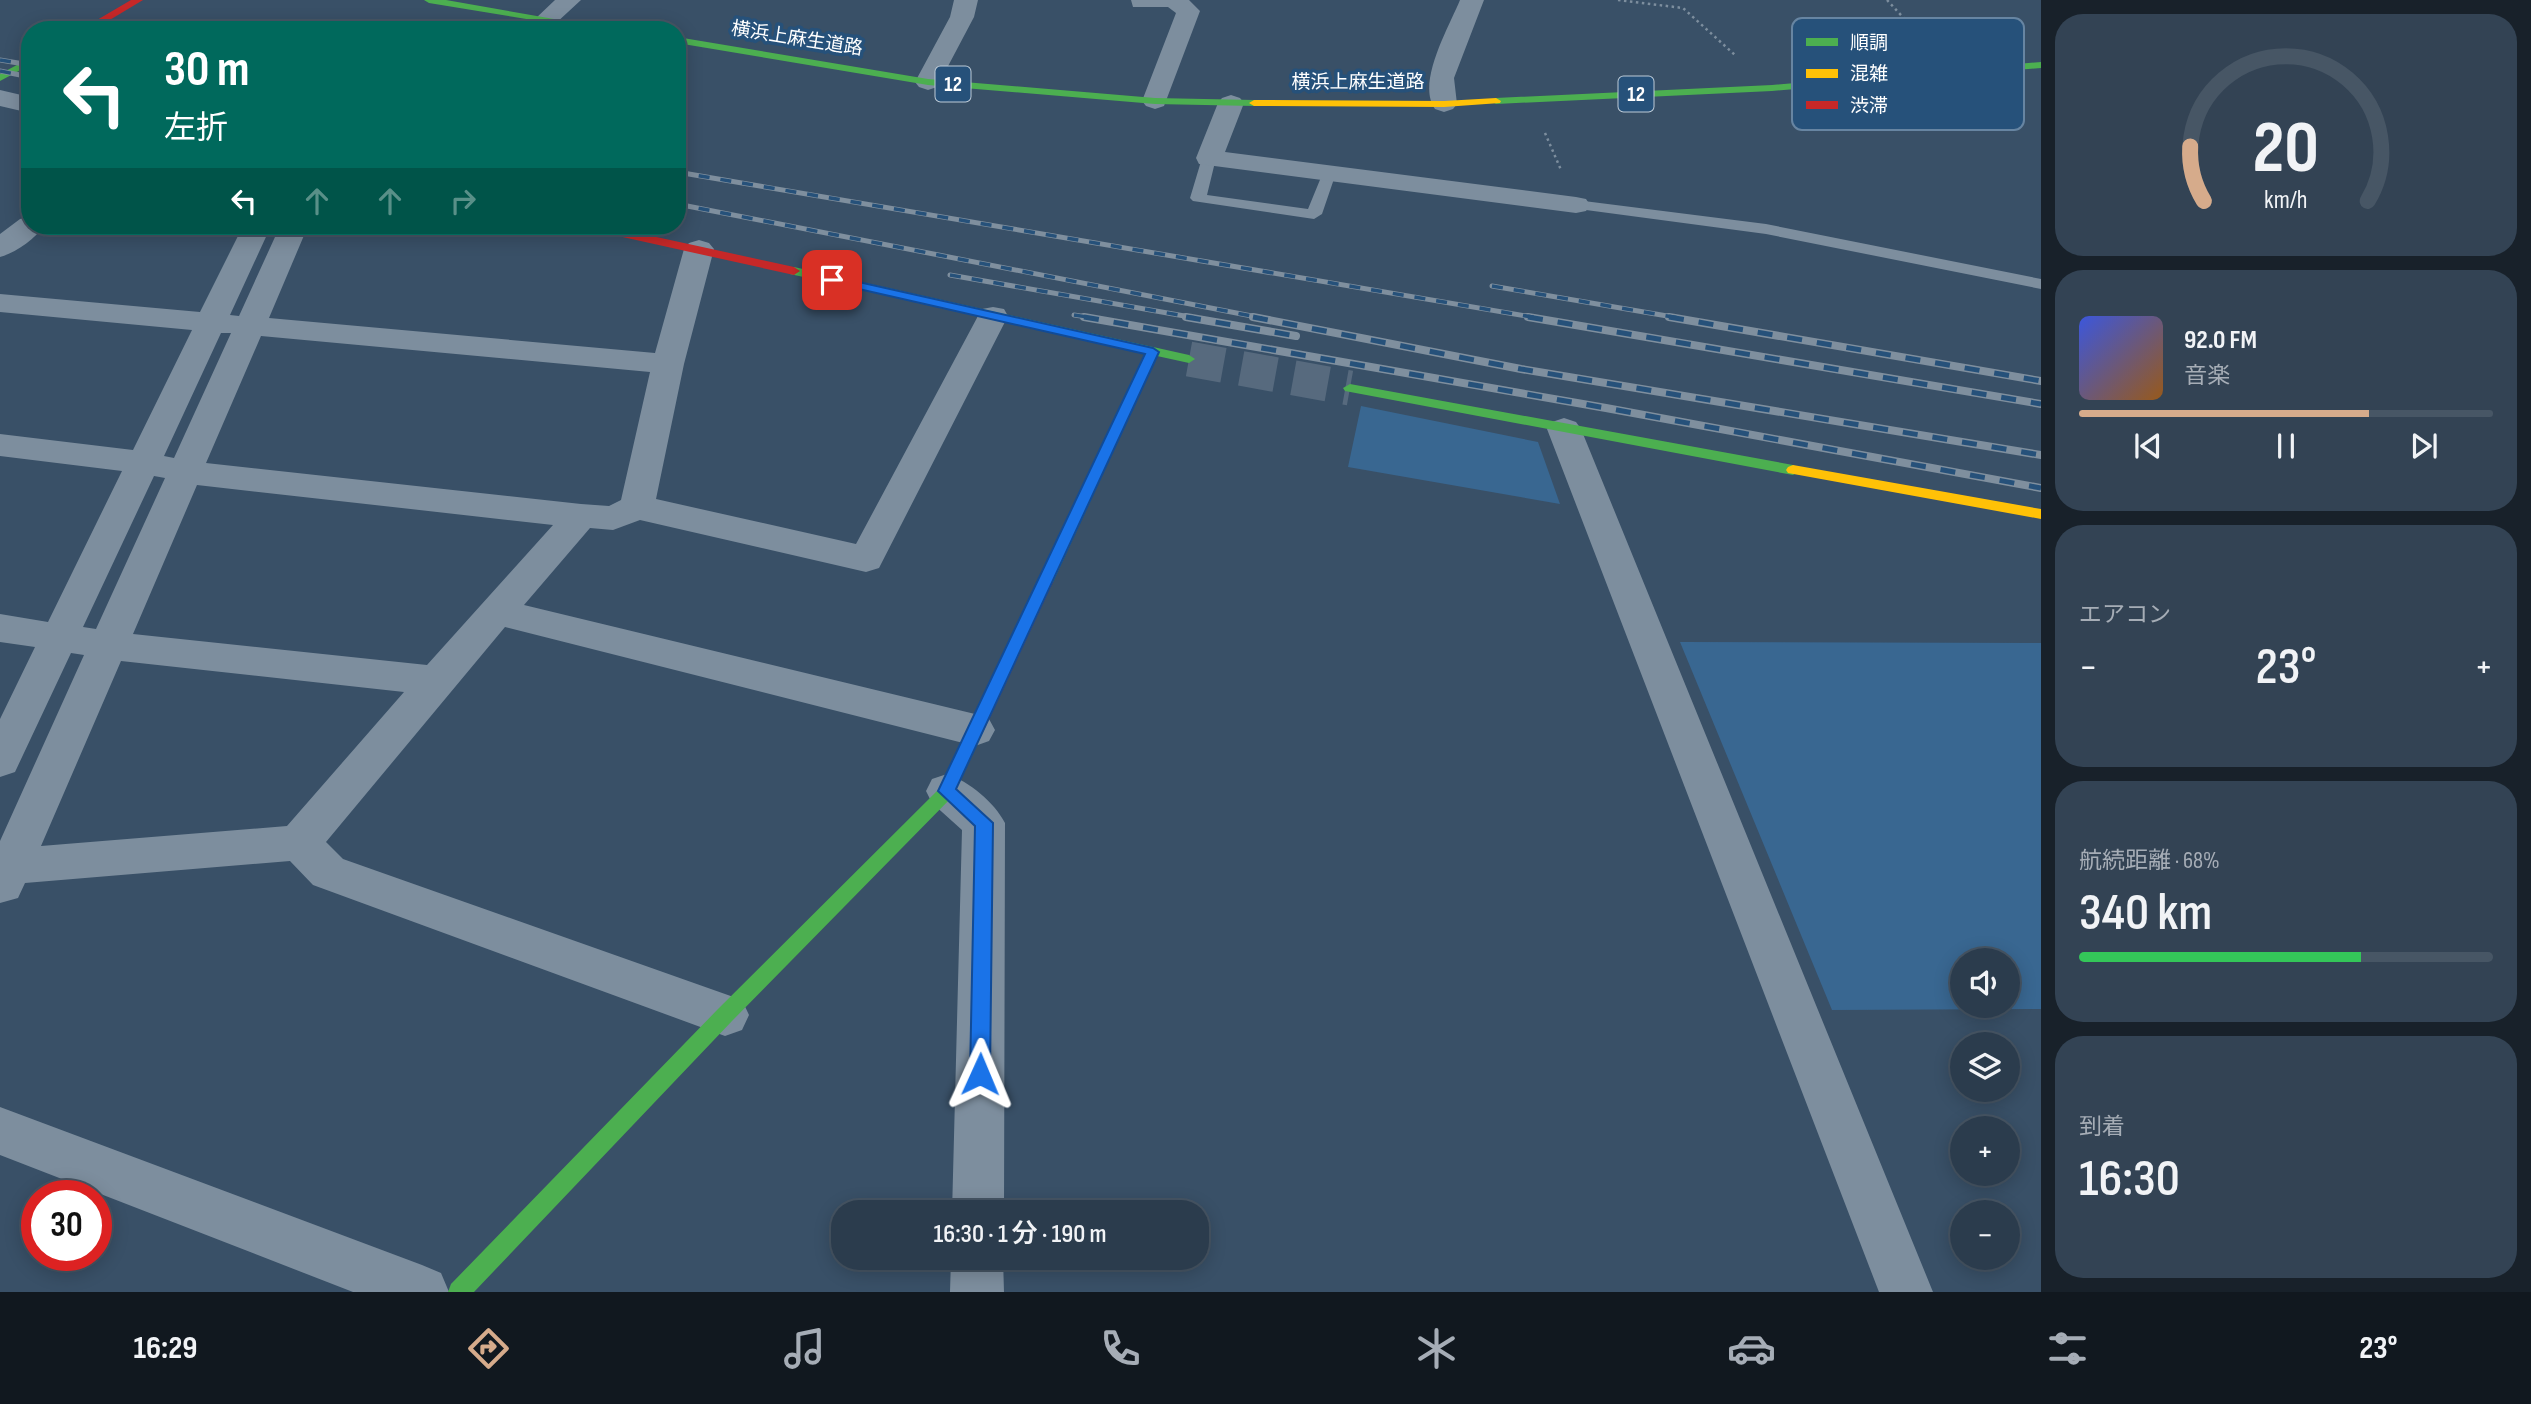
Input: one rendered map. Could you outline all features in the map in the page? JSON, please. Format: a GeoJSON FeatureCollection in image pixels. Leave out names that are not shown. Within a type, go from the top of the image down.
{"type":"FeatureCollection","features":[{"type":"Feature","properties":{"kind":"street"},"geometry":{"type":"LineString","coordinates":[[102,21],[138,0]]}},
{"type":"Feature","properties":{"kind":"street"},"geometry":{"type":"LineString","coordinates":[[429,0],[559,21]]}},
{"type":"Feature","properties":{"kind":"street"},"geometry":{"type":"LineString","coordinates":[[547,19],[569,0]]}},
{"type":"Feature","properties":{"kind":"street"},"geometry":{"type":"LineString","coordinates":[[928,82],[961,17],[966,0]]}},
{"type":"Feature","properties":{"kind":"street"},"geometry":{"type":"LineString","coordinates":[[1444,104],[1441,78],[1472,0]]}},
{"type":"Feature","properties":{"kind":"street"},"geometry":{"type":"LineString","coordinates":[[1141,2],[1185,4],[1155,101]]}},
{"type":"Feature","properties":{"kind":"street","name":"横浜上麻生道路"},"geometry":{"type":"LineString","coordinates":[[686,42],[928,82],[1155,101],[1444,104],[1792,86]]}},
{"type":"Feature","properties":{"kind":"street"},"geometry":{"type":"LineString","coordinates":[[0,78],[21,66]]}},
{"type":"Feature","properties":{"kind":"street"},"geometry":{"type":"LineString","coordinates":[[0,98],[21,103]]}},
{"type":"Feature","properties":{"kind":"street"},"geometry":{"type":"LineString","coordinates":[[1231,103],[1209,158],[1576,205]]}},
{"type":"Feature","properties":{"kind":"street"},"geometry":{"type":"LineString","coordinates":[[0,248],[21,232]]}},
{"type":"Feature","properties":{"kind":"street"},"geometry":{"type":"LineString","coordinates":[[0,761],[253,235]]}},
{"type":"Feature","properties":{"kind":"street"},"geometry":{"type":"LineString","coordinates":[[4,875],[289,235]]}},
{"type":"Feature","properties":{"kind":"street"},"geometry":{"type":"LineString","coordinates":[[633,235],[1189,359]]}},
{"type":"Feature","properties":{"kind":"street"},"geometry":{"type":"LineString","coordinates":[[637,508],[668,364],[699,249]]}},
{"type":"Feature","properties":{"kind":"street"},"geometry":{"type":"LineString","coordinates":[[0,303],[668,364]]}},
{"type":"Feature","properties":{"kind":"street"},"geometry":{"type":"LineString","coordinates":[[0,445],[144,462],[185,472],[581,516],[613,518],[637,508],[866,559],[993,316]]}},
{"type":"Feature","properties":{"kind":"street"},"geometry":{"type":"LineString","coordinates":[[459,1292],[725,1015],[947,791],[1153,352]]}},
{"type":"Feature","properties":{"kind":"street"},"geometry":{"type":"LineString","coordinates":[[1350,388],[2041,514]]}},
{"type":"Feature","properties":{"kind":"street"},"geometry":{"type":"LineString","coordinates":[[1564,429],[1906,1292]]}},
{"type":"Feature","properties":{"kind":"street"},"geometry":{"type":"LineString","coordinates":[[4,875],[299,843],[581,516]]}},
{"type":"Feature","properties":{"kind":"street"},"geometry":{"type":"LineString","coordinates":[[499,612],[975,730]]}},
{"type":"Feature","properties":{"kind":"street"},"geometry":{"type":"LineString","coordinates":[[0,628],[108,645],[436,681]]}},
{"type":"Feature","properties":{"kind":"street"},"geometry":{"type":"LineString","coordinates":[[947,791],[984,823],[978,1200]]}},
{"type":"Feature","properties":{"kind":"street"},"geometry":{"type":"LineString","coordinates":[[299,843],[327,872],[725,1015]]}},
{"type":"Feature","properties":{"kind":"street"},"geometry":{"type":"LineString","coordinates":[[0,1131],[422,1292]]}},
{"type":"Feature","properties":{"kind":"street"},"geometry":{"type":"LineString","coordinates":[[977,1270],[977,1292]]}},
{"type":"Feature","properties":{"kind":"lane"},"geometry":{"type":"LineString","coordinates":[[1209,158],[1198,198],[1314,214],[1329,173]]}},
{"type":"Feature","properties":{"kind":"lane"},"geometry":{"type":"LineString","coordinates":[[1576,205],[1766,229],[2041,284]]}},
{"type":"Feature","properties":{"kind":"path"},"geometry":{"type":"LineString","coordinates":[[1618,0],[1683,8],[1772,88]]}},
{"type":"Feature","properties":{"kind":"path"},"geometry":{"type":"LineString","coordinates":[[1887,0],[1904,18]]}},
{"type":"Feature","properties":{"kind":"path"},"geometry":{"type":"LineString","coordinates":[[1531,100],[1576,205]]}},
{"type":"Feature","properties":{"kind":"shaded area"},"geometry":{"type":"Polygon","coordinates":[[[1361,406],[1538,442],[1560,504],[1348,467],[1361,406]]]}},
{"type":"Feature","properties":{"kind":"shaded area"},"geometry":{"type":"Polygon","coordinates":[[[1680,642],[2041,643],[2041,1009],[2020,1009],[2020,948],[1950,948],[1950,1009],[1832,1010],[1680,642]]]}},
{"type":"Feature","properties":{"kind":"tunnel"},"geometry":{"type":"LineString","coordinates":[[1189,359],[1350,388]]}},
{"type":"Feature","properties":{"kind":"railway"},"geometry":{"type":"LineString","coordinates":[[0,60],[21,64]]}},
{"type":"Feature","properties":{"kind":"railway"},"geometry":{"type":"LineString","coordinates":[[0,71],[21,75]]}},
{"type":"Feature","properties":{"kind":"railway"},"geometry":{"type":"LineString","coordinates":[[686,174],[1538,318]]}},
{"type":"Feature","properties":{"kind":"railway"},"geometry":{"type":"LineString","coordinates":[[686,206],[1262,318]]}},
{"type":"Feature","properties":{"kind":"railway"},"geometry":{"type":"LineString","coordinates":[[950,275],[1196,318]]}},
{"type":"Feature","properties":{"kind":"railway"},"geometry":{"type":"LineString","coordinates":[[1492,286],[1679,318]]}},
{"type":"Feature","properties":{"kind":"railway"},"geometry":{"type":"LineString","coordinates":[[1074,315],[1094,318]]}},
{"type":"Feature","properties":{"kind":"railway"},"geometry":{"type":"LineString","coordinates":[[1084,317],[1606,408],[2041,488]]}},
{"type":"Feature","properties":{"kind":"railway"},"geometry":{"type":"LineString","coordinates":[[1186,317],[1296,336]]}},
{"type":"Feature","properties":{"kind":"railway"},"geometry":{"type":"LineString","coordinates":[[1253,317],[1521,369],[2041,455]]}},
{"type":"Feature","properties":{"kind":"railway"},"geometry":{"type":"LineString","coordinates":[[1528,317],[2041,404]]}},
{"type":"Feature","properties":{"kind":"railway"},"geometry":{"type":"LineString","coordinates":[[1669,317],[2041,381]]}},
{"type":"Feature","properties":{"kind":"traffic: fast"},"geometry":{"type":"LineString","coordinates":[[429,0],[557,21]]}},
{"type":"Feature","properties":{"kind":"traffic: fast"},"geometry":{"type":"LineString","coordinates":[[686,42],[928,82],[1155,101],[1254,103]]}},
{"type":"Feature","properties":{"kind":"traffic: fast"},"geometry":{"type":"LineString","coordinates":[[2024,66],[2041,65]]}},
{"type":"Feature","properties":{"kind":"traffic: fast"},"geometry":{"type":"LineString","coordinates":[[0,78],[21,66]]}},
{"type":"Feature","properties":{"kind":"traffic: fast"},"geometry":{"type":"LineString","coordinates":[[1496,101],[1792,86]]}},
{"type":"Feature","properties":{"kind":"traffic: fast"},"geometry":{"type":"LineString","coordinates":[[794,271],[1189,359]]}},
{"type":"Feature","properties":{"kind":"traffic: fast"},"geometry":{"type":"LineString","coordinates":[[1045,582],[1152,352]]}},
{"type":"Feature","properties":{"kind":"traffic: fast"},"geometry":{"type":"LineString","coordinates":[[1350,388],[1793,470]]}},
{"type":"Feature","properties":{"kind":"traffic: fast"},"geometry":{"type":"LineString","coordinates":[[459,1292],[725,1015],[947,791],[977,728]]}},
{"type":"Feature","properties":{"kind":"traffic: slow"},"geometry":{"type":"LineString","coordinates":[[1254,103],[1444,104],[1496,101]]}},
{"type":"Feature","properties":{"kind":"traffic: slow"},"geometry":{"type":"LineString","coordinates":[[1793,470],[2041,514]]}},
{"type":"Feature","properties":{"kind":"traffic: jam"},"geometry":{"type":"LineString","coordinates":[[101,21],[138,0]]}},
{"type":"Feature","properties":{"kind":"traffic: jam"},"geometry":{"type":"LineString","coordinates":[[632,235],[794,271]]}},
{"type":"Feature","properties":{"kind":"traffic: jam"},"geometry":{"type":"LineString","coordinates":[[977,728],[1045,582]]}},
{"type":"Feature","properties":{"kind":"route"},"geometry":{"type":"LineString","coordinates":[[832,280],[1153,352],[947,791],[984,823],[980,1074]]}}]}
